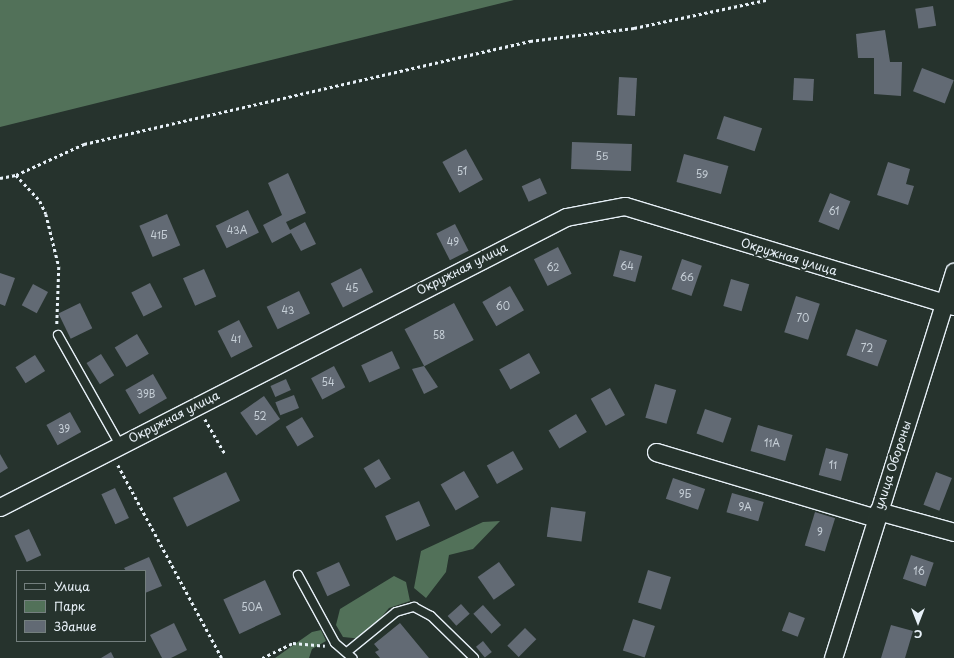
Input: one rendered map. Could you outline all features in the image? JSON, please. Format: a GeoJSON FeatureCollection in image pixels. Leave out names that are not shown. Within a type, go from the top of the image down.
{"type":"FeatureCollection","features":[{"type":"Feature","properties":{"kind":"street","name":"Окружная улица"},"geometry":{"type":"LineString","coordinates":[[0,507],[566,216],[624,206],[949,305]]}},
{"type":"Feature","properties":{"kind":"street","name":"улица Обороны"},"geometry":{"type":"LineString","coordinates":[[833,658],[877,515],[949,305],[954,271]]}},
{"type":"Feature","properties":{"kind":"street"},"geometry":{"type":"LineString","coordinates":[[656,452],[877,515],[954,532]]}},
{"type":"Feature","properties":{"kind":"lane"},"geometry":{"type":"LineString","coordinates":[[58,335],[115,448]]}},
{"type":"Feature","properties":{"kind":"lane"},"geometry":{"type":"LineString","coordinates":[[298,575],[335,643],[350,655],[396,612],[414,607],[431,616],[474,658]]}},
{"type":"Feature","properties":{"kind":"path"},"geometry":{"type":"LineString","coordinates":[[0,178],[16,175],[92,142],[530,41],[634,28],[766,0]]}},
{"type":"Feature","properties":{"kind":"path"},"geometry":{"type":"LineString","coordinates":[[16,175],[40,201],[46,214],[59,267],[56,315],[58,335]]}},
{"type":"Feature","properties":{"kind":"path"},"geometry":{"type":"LineString","coordinates":[[197,406],[225,453]]}},
{"type":"Feature","properties":{"kind":"path"},"geometry":{"type":"LineString","coordinates":[[115,448],[222,658]]}},
{"type":"Feature","properties":{"kind":"path"},"geometry":{"type":"LineString","coordinates":[[262,658],[293,643],[308,643],[320,647]]}},
{"type":"Feature","properties":{"kind":"green space"},"geometry":{"type":"Polygon","coordinates":[[[0,0],[514,0],[0,127],[0,0]]]}},
{"type":"Feature","properties":{"kind":"green space"},"geometry":{"type":"Polygon","coordinates":[[[500,521],[473,549],[449,555],[446,572],[426,598],[414,588],[421,551],[483,522],[500,521]]]}},
{"type":"Feature","properties":{"kind":"green space"},"geometry":{"type":"Polygon","coordinates":[[[394,576],[406,582],[410,601],[389,608],[363,639],[343,637],[336,625],[340,609],[394,576]]]}},
{"type":"Feature","properties":{"kind":"green space"},"geometry":{"type":"Polygon","coordinates":[[[321,630],[326,641],[312,649],[309,658],[275,658],[312,632],[321,630]]]}},
{"type":"Feature","properties":{"kind":"building"},"geometry":{"type":"Polygon","coordinates":[[[933,6],[936,26],[918,29],[915,9],[933,6]]]}},
{"type":"Feature","properties":{"kind":"building"},"geometry":{"type":"Polygon","coordinates":[[[885,30],[890,62],[902,62],[901,96],[874,94],[874,58],[858,58],[856,34],[885,30]]]}},
{"type":"Feature","properties":{"kind":"building"},"geometry":{"type":"Polygon","coordinates":[[[922,68],[954,80],[945,104],[913,91],[922,68]]]}},
{"type":"Feature","properties":{"kind":"building"},"geometry":{"type":"Polygon","coordinates":[[[619,77],[637,78],[635,116],[617,115],[619,77]]]}},
{"type":"Feature","properties":{"kind":"building"},"geometry":{"type":"Polygon","coordinates":[[[794,78],[814,79],[813,101],[793,100],[794,78]]]}},
{"type":"Feature","properties":{"kind":"building"},"geometry":{"type":"Polygon","coordinates":[[[724,116],[762,128],[755,151],[717,139],[724,116]]]}},
{"type":"Feature","properties":{"kind":"building"},"geometry":{"type":"Polygon","coordinates":[[[572,142],[632,144],[631,171],[571,169],[572,142]]]}},
{"type":"Feature","properties":{"kind":"building"},"geometry":{"type":"Polygon","coordinates":[[[466,149],[483,180],[459,193],[442,162],[466,149]]]}},
{"type":"Feature","properties":{"kind":"building"},"geometry":{"type":"Polygon","coordinates":[[[684,154],[728,166],[721,194],[676,182],[684,154]]]}},
{"type":"Feature","properties":{"kind":"building"},"geometry":{"type":"Polygon","coordinates":[[[888,162],[910,169],[906,184],[914,186],[908,205],[877,195],[888,162]]]}},
{"type":"Feature","properties":{"kind":"building"},"geometry":{"type":"Polygon","coordinates":[[[288,173],[306,213],[286,222],[290,230],[305,222],[316,244],[301,251],[291,233],[272,243],[263,225],[282,215],[268,183],[288,173]]]}},
{"type":"Feature","properties":{"kind":"building"},"geometry":{"type":"Polygon","coordinates":[[[540,178],[547,194],[529,202],[522,186],[540,178]]]}},
{"type":"Feature","properties":{"kind":"building"},"geometry":{"type":"Polygon","coordinates":[[[830,193],[850,201],[839,230],[818,222],[830,193]]]}},
{"type":"Feature","properties":{"kind":"building"},"geometry":{"type":"Polygon","coordinates":[[[248,210],[259,232],[227,248],[216,226],[248,210]]]}},
{"type":"Feature","properties":{"kind":"building"},"geometry":{"type":"Polygon","coordinates":[[[167,214],[180,245],[153,257],[139,226],[167,214]]]}},
{"type":"Feature","properties":{"kind":"building"},"geometry":{"type":"Polygon","coordinates":[[[455,224],[469,251],[450,260],[436,234],[455,224]]]}},
{"type":"Feature","properties":{"kind":"building"},"geometry":{"type":"Polygon","coordinates":[[[558,247],[572,274],[548,286],[534,259],[558,247]]]}},
{"type":"Feature","properties":{"kind":"building"},"geometry":{"type":"Polygon","coordinates":[[[620,250],[642,256],[635,282],[613,276],[620,250]]]}},
{"type":"Feature","properties":{"kind":"building"},"geometry":{"type":"Polygon","coordinates":[[[682,259],[702,266],[691,296],[672,289],[682,259]]]}},
{"type":"Feature","properties":{"kind":"building"},"geometry":{"type":"Polygon","coordinates":[[[361,268],[373,292],[343,307],[331,283],[361,268]]]}},
{"type":"Feature","properties":{"kind":"building"},"geometry":{"type":"Polygon","coordinates":[[[204,269],[216,296],[195,306],[183,278],[204,269]]]}},
{"type":"Feature","properties":{"kind":"building"},"geometry":{"type":"Polygon","coordinates":[[[0,273],[15,278],[5,306],[0,304],[0,273]]]}},
{"type":"Feature","properties":{"kind":"building"},"geometry":{"type":"Polygon","coordinates":[[[731,279],[749,284],[742,311],[723,306],[731,279]]]}},
{"type":"Feature","properties":{"kind":"building"},"geometry":{"type":"Polygon","coordinates":[[[150,283],[162,307],[144,317],[131,293],[150,283]]]}},
{"type":"Feature","properties":{"kind":"building"},"geometry":{"type":"Polygon","coordinates":[[[33,284],[48,292],[37,313],[22,305],[33,284]]]}},
{"type":"Feature","properties":{"kind":"building"},"geometry":{"type":"Polygon","coordinates":[[[510,286],[524,310],[496,326],[482,302],[510,286]]]}},
{"type":"Feature","properties":{"kind":"building"},"geometry":{"type":"Polygon","coordinates":[[[299,291],[310,313],[278,329],[267,307],[299,291]]]}},
{"type":"Feature","properties":{"kind":"building"},"geometry":{"type":"Polygon","coordinates":[[[796,296],[820,304],[808,340],[784,332],[796,296]]]}},
{"type":"Feature","properties":{"kind":"building"},"geometry":{"type":"Polygon","coordinates":[[[80,303],[92,328],[71,339],[58,314],[80,303]]]}},
{"type":"Feature","properties":{"kind":"building"},"geometry":{"type":"Polygon","coordinates":[[[454,303],[474,340],[424,366],[405,329],[454,303]]]}},
{"type":"Feature","properties":{"kind":"building"},"geometry":{"type":"Polygon","coordinates":[[[239,320],[253,347],[231,358],[218,331],[239,320]]]}},
{"type":"Feature","properties":{"kind":"building"},"geometry":{"type":"Polygon","coordinates":[[[856,329],[887,340],[877,367],[846,355],[856,329]]]}},
{"type":"Feature","properties":{"kind":"building"},"geometry":{"type":"Polygon","coordinates":[[[137,334],[149,354],[127,367],[115,347],[137,334]]]}},
{"type":"Feature","properties":{"kind":"building"},"geometry":{"type":"Polygon","coordinates":[[[392,351],[400,368],[369,383],[361,365],[392,351]]]}},
{"type":"Feature","properties":{"kind":"building"},"geometry":{"type":"Polygon","coordinates":[[[529,353],[540,373],[510,390],[499,369],[529,353]]]}},
{"type":"Feature","properties":{"kind":"building"},"geometry":{"type":"Polygon","coordinates":[[[101,354],[114,375],[100,384],[87,363],[101,354]]]}},
{"type":"Feature","properties":{"kind":"building"},"geometry":{"type":"Polygon","coordinates":[[[35,355],[45,371],[26,383],[15,367],[35,355]]]}},
{"type":"Feature","properties":{"kind":"building"},"geometry":{"type":"Polygon","coordinates":[[[334,366],[345,387],[322,399],[311,378],[334,366]]]}},
{"type":"Feature","properties":{"kind":"building"},"geometry":{"type":"Polygon","coordinates":[[[424,366],[438,387],[424,394],[412,369],[424,366]]]}},
{"type":"Feature","properties":{"kind":"building"},"geometry":{"type":"Polygon","coordinates":[[[153,374],[167,398],[139,414],[125,390],[153,374]]]}},
{"type":"Feature","properties":{"kind":"building"},"geometry":{"type":"Polygon","coordinates":[[[286,379],[291,390],[275,397],[270,386],[286,379]]]}},
{"type":"Feature","properties":{"kind":"building"},"geometry":{"type":"Polygon","coordinates":[[[655,384],[676,390],[667,424],[645,418],[655,384]]]}},
{"type":"Feature","properties":{"kind":"building"},"geometry":{"type":"Polygon","coordinates":[[[610,388],[625,415],[606,426],[591,399],[610,388]]]}},
{"type":"Feature","properties":{"kind":"building"},"geometry":{"type":"Polygon","coordinates":[[[294,395],[299,408],[280,415],[275,402],[294,395]]]}},
{"type":"Feature","properties":{"kind":"building"},"geometry":{"type":"Polygon","coordinates":[[[264,396],[280,419],[256,436],[240,413],[264,396]]]}},
{"type":"Feature","properties":{"kind":"building"},"geometry":{"type":"Polygon","coordinates":[[[705,409],[731,418],[723,443],[697,434],[705,409]]]}},
{"type":"Feature","properties":{"kind":"building"},"geometry":{"type":"Polygon","coordinates":[[[70,412],[81,432],[58,445],[46,425],[70,412]]]}},
{"type":"Feature","properties":{"kind":"building"},"geometry":{"type":"Polygon","coordinates":[[[576,414],[587,432],[559,448],[549,430],[576,414]]]}},
{"type":"Feature","properties":{"kind":"building"},"geometry":{"type":"Polygon","coordinates":[[[302,417],[314,437],[298,447],[286,427],[302,417]]]}},
{"type":"Feature","properties":{"kind":"building"},"geometry":{"type":"Polygon","coordinates":[[[758,425],[793,435],[785,461],[751,451],[758,425]]]}},
{"type":"Feature","properties":{"kind":"building"},"geometry":{"type":"Polygon","coordinates":[[[826,448],[848,454],[841,481],[819,475],[826,448]]]}},
{"type":"Feature","properties":{"kind":"building"},"geometry":{"type":"Polygon","coordinates":[[[513,451],[523,469],[497,484],[487,466],[513,451]]]}},
{"type":"Feature","properties":{"kind":"building"},"geometry":{"type":"Polygon","coordinates":[[[0,454],[8,468],[0,473],[0,454]]]}},
{"type":"Feature","properties":{"kind":"building"},"geometry":{"type":"Polygon","coordinates":[[[379,459],[391,479],[375,488],[364,468],[379,459]]]}},
{"type":"Feature","properties":{"kind":"building"},"geometry":{"type":"Polygon","coordinates":[[[464,471],[479,497],[456,510],[441,485],[464,471]]]}},
{"type":"Feature","properties":{"kind":"building"},"geometry":{"type":"Polygon","coordinates":[[[226,472],[240,501],[187,527],[173,498],[226,472]]]}},
{"type":"Feature","properties":{"kind":"building"},"geometry":{"type":"Polygon","coordinates":[[[936,472],[952,478],[939,511],[923,505],[936,472]]]}},
{"type":"Feature","properties":{"kind":"building"},"geometry":{"type":"Polygon","coordinates":[[[673,478],[705,489],[698,510],[666,499],[673,478]]]}},
{"type":"Feature","properties":{"kind":"building"},"geometry":{"type":"Polygon","coordinates":[[[115,488],[129,518],[115,524],[101,494],[115,488]]]}},
{"type":"Feature","properties":{"kind":"building"},"geometry":{"type":"Polygon","coordinates":[[[732,493],[764,502],[758,521],[726,512],[732,493]]]}},
{"type":"Feature","properties":{"kind":"building"},"geometry":{"type":"Polygon","coordinates":[[[419,501],[430,526],[396,541],[385,516],[419,501]]]}},
{"type":"Feature","properties":{"kind":"building"},"geometry":{"type":"Polygon","coordinates":[[[551,507],[586,512],[581,542],[547,537],[551,507]]]}},
{"type":"Feature","properties":{"kind":"building"},"geometry":{"type":"Polygon","coordinates":[[[815,512],[835,518],[825,552],[805,545],[815,512]]]}},
{"type":"Feature","properties":{"kind":"building"},"geometry":{"type":"Polygon","coordinates":[[[29,529],[41,555],[27,562],[14,536],[29,529]]]}},
{"type":"Feature","properties":{"kind":"building"},"geometry":{"type":"Polygon","coordinates":[[[911,555],[934,563],[926,586],[903,579],[911,555]]]}},
{"type":"Feature","properties":{"kind":"building"},"geometry":{"type":"Polygon","coordinates":[[[149,557],[162,586],[146,593],[146,570],[125,570],[124,568],[149,557]]]}},
{"type":"Feature","properties":{"kind":"building"},"geometry":{"type":"Polygon","coordinates":[[[339,562],[350,586],[327,596],[316,573],[339,562]]]}},
{"type":"Feature","properties":{"kind":"building"},"geometry":{"type":"Polygon","coordinates":[[[499,562],[515,585],[494,600],[478,577],[499,562]]]}},
{"type":"Feature","properties":{"kind":"building"},"geometry":{"type":"Polygon","coordinates":[[[648,570],[671,577],[661,610],[638,603],[648,570]]]}},
{"type":"Feature","properties":{"kind":"building"},"geometry":{"type":"Polygon","coordinates":[[[265,580],[281,614],[239,634],[223,599],[265,580]]]}},
{"type":"Feature","properties":{"kind":"building"},"geometry":{"type":"Polygon","coordinates":[[[461,604],[470,614],[456,626],[448,616],[461,604]]]}},
{"type":"Feature","properties":{"kind":"building"},"geometry":{"type":"Polygon","coordinates":[[[483,605],[501,625],[491,634],[473,614],[483,605]]]}},
{"type":"Feature","properties":{"kind":"building"},"geometry":{"type":"Polygon","coordinates":[[[789,612],[805,618],[798,637],[782,631],[789,612]]]}},
{"type":"Feature","properties":{"kind":"building"},"geometry":{"type":"Polygon","coordinates":[[[633,619],[655,626],[645,657],[623,650],[633,619]]]}},
{"type":"Feature","properties":{"kind":"building"},"geometry":{"type":"Polygon","coordinates":[[[174,623],[187,650],[171,658],[162,658],[150,635],[174,623]]]}},
{"type":"Feature","properties":{"kind":"building"},"geometry":{"type":"Polygon","coordinates":[[[400,623],[429,658],[380,658],[375,652],[379,650],[374,644],[400,623]]]}},
{"type":"Feature","properties":{"kind":"building"},"geometry":{"type":"Polygon","coordinates":[[[891,625],[913,631],[905,658],[881,658],[891,625]]]}},
{"type":"Feature","properties":{"kind":"building"},"geometry":{"type":"Polygon","coordinates":[[[525,628],[536,639],[519,657],[507,646],[525,628]]]}},
{"type":"Feature","properties":{"kind":"building"},"geometry":{"type":"Polygon","coordinates":[[[483,641],[492,652],[485,658],[476,647],[483,641]]]}},
{"type":"Feature","properties":{"kind":"building"},"geometry":{"type":"Polygon","coordinates":[[[111,652],[114,658],[101,658],[111,652]]]}}]}
